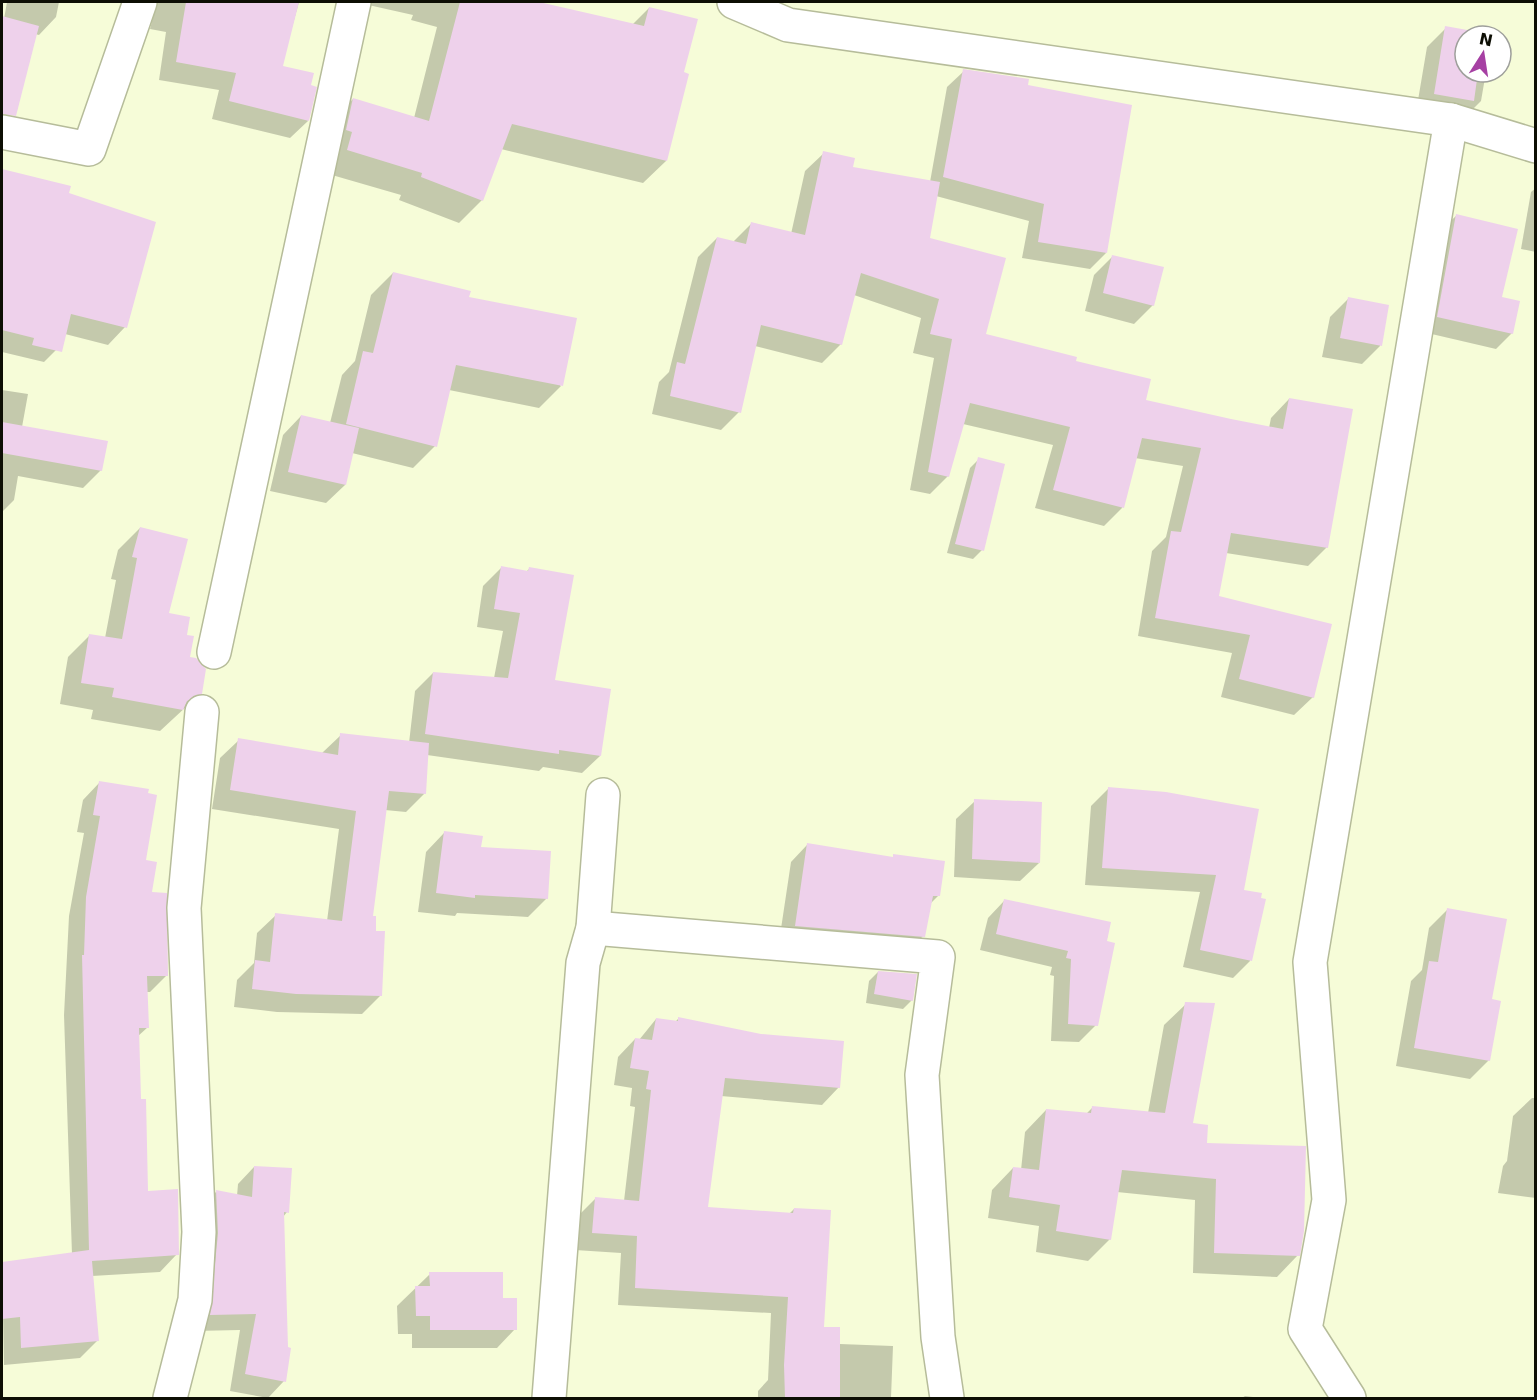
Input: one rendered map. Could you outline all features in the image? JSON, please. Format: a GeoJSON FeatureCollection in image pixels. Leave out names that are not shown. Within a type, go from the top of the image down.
{"type":"FeatureCollection","features":[{"type":"Feature","properties":{"kind":"street"},"geometry":{"type":"LineString","coordinates":[[2,132],[89,149],[140,2]]}},
{"type":"Feature","properties":{"kind":"street"},"geometry":{"type":"LineString","coordinates":[[214,652],[354,2]]}},
{"type":"Feature","properties":{"kind":"street"},"geometry":{"type":"LineString","coordinates":[[734,2],[788,25],[1451,120],[1536,146]]}},
{"type":"Feature","properties":{"kind":"street"},"geometry":{"type":"LineString","coordinates":[[1349,1398],[1305,1329],[1329,1200],[1311,962],[1451,120]]}},
{"type":"Feature","properties":{"kind":"street"},"geometry":{"type":"LineString","coordinates":[[170,1398],[195,1300],[199,1232],[184,908],[202,712]]}},
{"type":"Feature","properties":{"kind":"street"},"geometry":{"type":"LineString","coordinates":[[549,1398],[582,963],[593,927],[603,795]]}},
{"type":"Feature","properties":{"kind":"street"},"geometry":{"type":"LineString","coordinates":[[593,927],[938,957],[922,1075],[938,1337],[947,1398]]}},
{"type":"Feature","properties":{"kind":"building"},"geometry":{"type":"Polygon","coordinates":[[[186,2],[299,2],[283,66],[314,73],[311,85],[317,87],[309,121],[229,101],[236,73],[176,62],[186,2]]]}},
{"type":"Feature","properties":{"kind":"building"},"geometry":{"type":"Polygon","coordinates":[[[460,2],[539,2],[644,26],[649,7],[698,19],[684,72],[689,74],[667,161],[512,124],[483,201],[421,177],[422,173],[347,150],[352,132],[346,130],[353,98],[429,121],[460,2]]]}},
{"type":"Feature","properties":{"kind":"building"},"geometry":{"type":"Polygon","coordinates":[[[2,16],[39,26],[16,116],[2,114],[2,16]]]}},
{"type":"Feature","properties":{"kind":"building"},"geometry":{"type":"Polygon","coordinates":[[[1445,26],[1453,27],[1453,84],[1476,84],[1474,101],[1434,94],[1445,26]]]}},
{"type":"Feature","properties":{"kind":"building"},"geometry":{"type":"Polygon","coordinates":[[[963,69],[1029,79],[1028,85],[1132,105],[1107,253],[1038,242],[1044,204],[943,177],[963,69]]]}},
{"type":"Feature","properties":{"kind":"building"},"geometry":{"type":"Polygon","coordinates":[[[823,151],[855,158],[853,167],[940,182],[930,238],[1006,258],[986,334],[1077,357],[1076,361],[1151,379],[1146,400],[1231,419],[1283,429],[1289,398],[1353,409],[1328,548],[1231,533],[1219,596],[1332,624],[1314,698],[1239,679],[1250,635],[1155,618],[1171,531],[1181,532],[1201,448],[1142,438],[1124,508],[1053,490],[1070,427],[970,403],[949,477],[928,472],[952,339],[930,334],[939,299],[861,273],[842,345],[761,325],[741,413],[670,396],[677,362],[685,364],[717,237],[746,244],[751,222],[805,235],[823,151]]]}},
{"type":"Feature","properties":{"kind":"building"},"geometry":{"type":"Polygon","coordinates":[[[2,169],[71,186],[69,193],[156,222],[127,328],[71,314],[62,352],[32,345],[34,338],[2,330],[2,169]]]}},
{"type":"Feature","properties":{"kind":"building"},"geometry":{"type":"Polygon","coordinates":[[[1456,214],[1518,229],[1502,297],[1520,301],[1513,334],[1437,317],[1456,214]]]}},
{"type":"Feature","properties":{"kind":"building"},"geometry":{"type":"Polygon","coordinates":[[[1112,255],[1164,267],[1154,306],[1103,293],[1112,255]]]}},
{"type":"Feature","properties":{"kind":"building"},"geometry":{"type":"Polygon","coordinates":[[[393,272],[471,291],[469,297],[577,318],[563,386],[456,365],[437,447],[346,424],[363,351],[373,353],[393,272]]]}},
{"type":"Feature","properties":{"kind":"building"},"geometry":{"type":"Polygon","coordinates":[[[1348,297],[1389,305],[1382,346],[1340,338],[1348,297]]]}},
{"type":"Feature","properties":{"kind":"building"},"geometry":{"type":"Polygon","coordinates":[[[301,415],[359,428],[346,485],[288,472],[301,415]]]}},
{"type":"Feature","properties":{"kind":"building"},"geometry":{"type":"Polygon","coordinates":[[[2,422],[108,441],[102,471],[2,453],[2,422]]]}},
{"type":"Feature","properties":{"kind":"building"},"geometry":{"type":"Polygon","coordinates":[[[978,457],[1005,464],[984,551],[955,544],[978,457]]]}},
{"type":"Feature","properties":{"kind":"building"},"geometry":{"type":"Polygon","coordinates":[[[140,527],[188,539],[169,613],[190,617],[187,635],[194,636],[190,657],[196,658],[206,669],[202,694],[187,701],[183,710],[112,697],[114,688],[81,683],[89,634],[122,639],[137,558],[132,557],[140,527]]]}},
{"type":"Feature","properties":{"kind":"building"},"geometry":{"type":"Polygon","coordinates":[[[501,566],[528,571],[529,567],[574,575],[555,680],[611,689],[601,756],[559,750],[559,754],[425,734],[433,672],[508,678],[520,613],[494,609],[501,566]]]}},
{"type":"Feature","properties":{"kind":"building"},"geometry":{"type":"Polygon","coordinates":[[[340,733],[429,743],[426,794],[389,791],[373,916],[376,916],[376,931],[385,931],[382,996],[296,994],[252,989],[255,960],[270,962],[275,913],[342,921],[356,811],[230,790],[238,738],[338,755],[340,733]]]}},
{"type":"Feature","properties":{"kind":"building"},"geometry":{"type":"Polygon","coordinates":[[[99,781],[149,789],[148,793],[157,795],[146,860],[157,862],[152,892],[167,893],[168,976],[147,976],[149,1028],[139,1028],[141,1099],[146,1099],[148,1191],[178,1189],[179,1255],[92,1261],[99,1341],[21,1348],[20,1317],[2,1319],[2,1262],[89,1250],[82,955],[84,955],[86,897],[100,816],[93,815],[99,781]]]}},
{"type":"Feature","properties":{"kind":"building"},"geometry":{"type":"Polygon","coordinates":[[[1108,787],[1166,792],[1259,809],[1244,890],[1262,893],[1261,898],[1266,899],[1252,961],[1200,950],[1216,875],[1102,868],[1108,787]]]}},
{"type":"Feature","properties":{"kind":"building"},"geometry":{"type":"Polygon","coordinates":[[[974,799],[1042,802],[1040,863],[972,859],[974,799]]]}},
{"type":"Feature","properties":{"kind":"building"},"geometry":{"type":"Polygon","coordinates":[[[444,831],[483,836],[481,847],[551,851],[548,899],[475,895],[475,898],[436,893],[444,831]]]}},
{"type":"Feature","properties":{"kind":"building"},"geometry":{"type":"Polygon","coordinates":[[[807,843],[893,857],[893,854],[945,861],[940,896],[933,896],[925,937],[795,926],[807,843]]]}},
{"type":"Feature","properties":{"kind":"building"},"geometry":{"type":"Polygon","coordinates":[[[1004,899],[1111,922],[1107,941],[1115,943],[1098,1026],[1068,1024],[1071,959],[1066,958],[1068,951],[996,934],[1004,899]]]}},
{"type":"Feature","properties":{"kind":"building"},"geometry":{"type":"Polygon","coordinates":[[[1447,908],[1507,919],[1492,999],[1501,1001],[1490,1061],[1414,1048],[1429,961],[1438,962],[1447,908]]]}},
{"type":"Feature","properties":{"kind":"building"},"geometry":{"type":"Polygon","coordinates":[[[878,971],[917,974],[913,1001],[874,994],[878,971]]]}},
{"type":"Feature","properties":{"kind":"building"},"geometry":{"type":"Polygon","coordinates":[[[1185,1002],[1215,1003],[1193,1123],[1208,1125],[1207,1143],[1306,1146],[1304,1231],[1300,1256],[1214,1253],[1216,1179],[1122,1170],[1111,1240],[1056,1231],[1060,1205],[1009,1197],[1013,1167],[1039,1170],[1046,1109],[1091,1113],[1092,1106],[1165,1113],[1185,1002]]]}},
{"type":"Feature","properties":{"kind":"building"},"geometry":{"type":"Polygon","coordinates":[[[678,1017],[761,1034],[844,1041],[840,1088],[725,1078],[708,1207],[793,1213],[794,1208],[831,1210],[824,1327],[840,1327],[840,1398],[785,1398],[784,1365],[788,1297],[635,1288],[637,1236],[592,1233],[595,1197],[639,1201],[651,1090],[646,1089],[649,1071],[630,1068],[635,1038],[652,1040],[656,1018],[678,1021],[678,1017]]]}},
{"type":"Feature","properties":{"kind":"building"},"geometry":{"type":"Polygon","coordinates":[[[254,1166],[292,1168],[289,1213],[284,1212],[288,1347],[291,1348],[286,1382],[245,1374],[256,1314],[210,1315],[218,1233],[216,1190],[252,1197],[254,1166]]]}},
{"type":"Feature","properties":{"kind":"building"},"geometry":{"type":"Polygon","coordinates":[[[429,1272],[503,1272],[503,1298],[517,1298],[517,1330],[430,1330],[430,1316],[416,1316],[415,1286],[430,1286],[429,1272]]]}}]}
